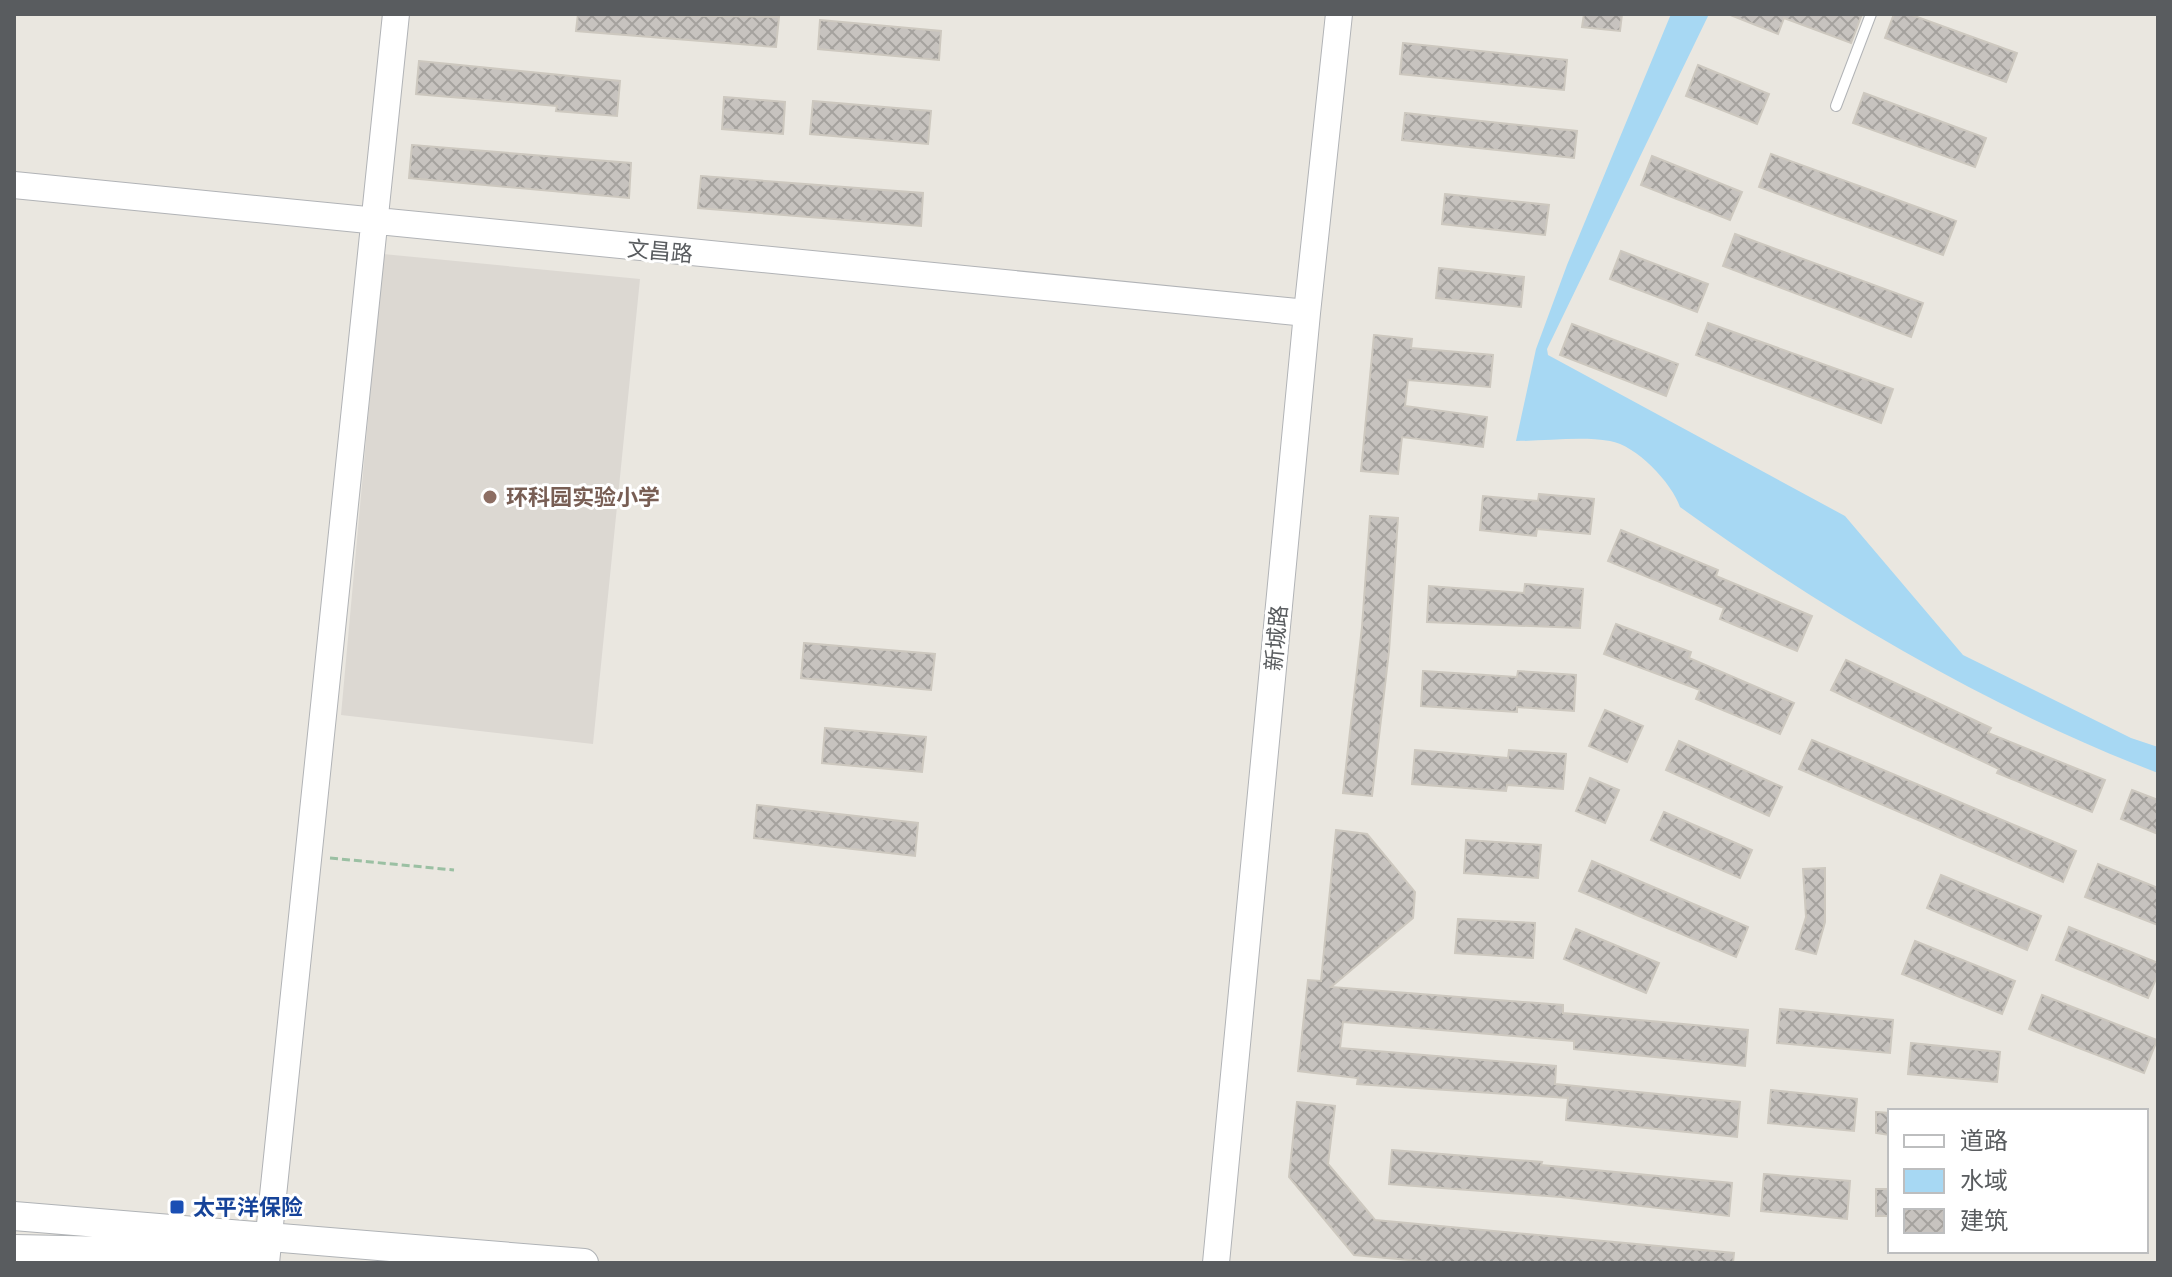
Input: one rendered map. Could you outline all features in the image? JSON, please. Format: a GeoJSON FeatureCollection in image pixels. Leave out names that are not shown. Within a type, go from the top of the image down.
{"type":"FeatureCollection","features":[{"type":"Feature","properties":{"kind":"main road"},"geometry":{"type":"LineString","coordinates":[[14,1216],[268,1249],[584,1263]]}},
{"type":"Feature","properties":{"kind":"main road"},"geometry":{"type":"LineString","coordinates":[[14,1249],[114,1251],[250,1263]]}},
{"type":"Feature","properties":{"kind":"street"},"geometry":{"type":"LineString","coordinates":[[268,1249],[396,14]]}},
{"type":"Feature","properties":{"kind":"street","name":"新城路"},"geometry":{"type":"LineString","coordinates":[[1216,1263],[1307,313],[1339,14]]}},
{"type":"Feature","properties":{"kind":"street","name":"文昌路"},"geometry":{"type":"LineString","coordinates":[[14,185],[1307,313]]}},
{"type":"Feature","properties":{"kind":"lane"},"geometry":{"type":"LineString","coordinates":[[1836,106],[1871,14]]}},
{"type":"Feature","properties":{"kind":"path"},"geometry":{"type":"LineString","coordinates":[[310,856],[454,870]]}},
{"type":"Feature","properties":{"kind":"shaded area","name":"环科园实验小学"},"geometry":{"type":"Polygon","coordinates":[[[383,254],[640,279],[593,744],[341,715],[383,254]]]}},
{"type":"Feature","properties":{"kind":"water"},"geometry":{"type":"Polygon","coordinates":[[[1671,14],[1709,14],[1547,349],[1548,355],[1845,516],[1963,655],[2131,738],[2158,747],[2158,773],[2033,719],[1851,620],[1680,507],[1652,466],[1620,444],[1587,439],[1516,441],[1536,349],[1567,265],[1671,14]]]}},
{"type":"Feature","properties":{"kind":"building"},"geometry":{"type":"Polygon","coordinates":[[[578,14],[779,17],[776,47],[576,31],[578,14]]]}},
{"type":"Feature","properties":{"kind":"building"},"geometry":{"type":"Polygon","coordinates":[[[1584,14],[1622,14],[1620,31],[1582,27],[1584,14]]]}},
{"type":"Feature","properties":{"kind":"building"},"geometry":{"type":"Polygon","coordinates":[[[1728,14],[1862,14],[1851,43],[1784,18],[1778,34],[1728,14]]]}},
{"type":"Feature","properties":{"kind":"building"},"geometry":{"type":"Polygon","coordinates":[[[1894,14],[1909,14],[2017,53],[2006,82],[1885,38],[1894,14]]]}},
{"type":"Feature","properties":{"kind":"building"},"geometry":{"type":"Polygon","coordinates":[[[820,20],[941,31],[939,60],[818,49],[820,20]]]}},
{"type":"Feature","properties":{"kind":"building"},"geometry":{"type":"Polygon","coordinates":[[[1403,43],[1567,60],[1564,90],[1400,74],[1403,43]]]}},
{"type":"Feature","properties":{"kind":"building"},"geometry":{"type":"Polygon","coordinates":[[[419,61],[620,81],[617,116],[556,111],[557,106],[416,94],[419,61]]]}},
{"type":"Feature","properties":{"kind":"building"},"geometry":{"type":"Polygon","coordinates":[[[1698,65],[1769,94],[1757,124],[1686,96],[1698,65]]]}},
{"type":"Feature","properties":{"kind":"building"},"geometry":{"type":"Polygon","coordinates":[[[1864,93],[1986,138],[1975,167],[1853,123],[1864,93]]]}},
{"type":"Feature","properties":{"kind":"building"},"geometry":{"type":"Polygon","coordinates":[[[724,97],[785,102],[783,134],[722,129],[724,97]]]}},
{"type":"Feature","properties":{"kind":"building"},"geometry":{"type":"Polygon","coordinates":[[[813,101],[931,111],[928,144],[810,134],[813,101]]]}},
{"type":"Feature","properties":{"kind":"building"},"geometry":{"type":"Polygon","coordinates":[[[1405,113],[1577,131],[1574,158],[1402,140],[1405,113]]]}},
{"type":"Feature","properties":{"kind":"building"},"geometry":{"type":"Polygon","coordinates":[[[412,145],[631,163],[629,198],[409,178],[412,145]]]}},
{"type":"Feature","properties":{"kind":"building"},"geometry":{"type":"Polygon","coordinates":[[[1771,154],[1956,221],[1943,255],[1759,187],[1771,154]]]}},
{"type":"Feature","properties":{"kind":"building"},"geometry":{"type":"Polygon","coordinates":[[[1652,156],[1742,192],[1730,220],[1641,185],[1652,156]]]}},
{"type":"Feature","properties":{"kind":"building"},"geometry":{"type":"Polygon","coordinates":[[[701,176],[923,193],[921,226],[698,208],[701,176]]]}},
{"type":"Feature","properties":{"kind":"building"},"geometry":{"type":"Polygon","coordinates":[[[1445,194],[1549,205],[1545,235],[1442,224],[1445,194]]]}},
{"type":"Feature","properties":{"kind":"building"},"geometry":{"type":"Polygon","coordinates":[[[1735,234],[1923,303],[1911,337],[1723,266],[1735,234]]]}},
{"type":"Feature","properties":{"kind":"building"},"geometry":{"type":"Polygon","coordinates":[[[1621,251],[1708,284],[1697,312],[1610,279],[1621,251]]]}},
{"type":"Feature","properties":{"kind":"building"},"geometry":{"type":"Polygon","coordinates":[[[1439,268],[1524,277],[1521,307],[1436,298],[1439,268]]]}},
{"type":"Feature","properties":{"kind":"building"},"geometry":{"type":"Polygon","coordinates":[[[1708,323],[1893,389],[1881,423],[1696,355],[1708,323]]]}},
{"type":"Feature","properties":{"kind":"building"},"geometry":{"type":"Polygon","coordinates":[[[1572,324],[1678,364],[1666,396],[1560,355],[1572,324]]]}},
{"type":"Feature","properties":{"kind":"building"},"geometry":{"type":"Polygon","coordinates":[[[1374,335],[1412,339],[1411,348],[1493,355],[1490,387],[1408,380],[1405,406],[1487,417],[1483,447],[1402,437],[1398,474],[1361,471],[1374,335]]]}},
{"type":"Feature","properties":{"kind":"building"},"geometry":{"type":"Polygon","coordinates":[[[1539,494],[1594,499],[1590,534],[1537,529],[1536,536],[1480,530],[1483,496],[1538,501],[1539,494]]]}},
{"type":"Feature","properties":{"kind":"building"},"geometry":{"type":"Polygon","coordinates":[[[1370,516],[1398,518],[1389,651],[1372,796],[1343,793],[1362,627],[1370,516]]]}},
{"type":"Feature","properties":{"kind":"building"},"geometry":{"type":"Polygon","coordinates":[[[1621,530],[1718,570],[1716,576],[1812,616],[1797,651],[1720,619],[1724,608],[1608,561],[1621,530]]]}},
{"type":"Feature","properties":{"kind":"building"},"geometry":{"type":"Polygon","coordinates":[[[1525,584],[1583,589],[1580,628],[1427,622],[1429,586],[1524,593],[1525,584]]]}},
{"type":"Feature","properties":{"kind":"building"},"geometry":{"type":"Polygon","coordinates":[[[1616,624],[1691,652],[1689,658],[1794,703],[1780,734],[1696,699],[1700,690],[1604,654],[1616,624]]]}},
{"type":"Feature","properties":{"kind":"building"},"geometry":{"type":"Polygon","coordinates":[[[804,643],[935,654],[931,690],[801,678],[804,643]]]}},
{"type":"Feature","properties":{"kind":"building"},"geometry":{"type":"Polygon","coordinates":[[[1846,660],[1991,728],[1988,733],[2105,780],[2092,812],[1997,773],[1999,769],[1831,690],[1846,660]]]}},
{"type":"Feature","properties":{"kind":"building"},"geometry":{"type":"Polygon","coordinates":[[[1423,671],[1517,677],[1518,671],[1576,675],[1574,711],[1517,707],[1517,712],[1421,706],[1423,671]]]}},
{"type":"Feature","properties":{"kind":"building"},"geometry":{"type":"Polygon","coordinates":[[[1605,710],[1643,726],[1627,762],[1589,746],[1605,710]]]}},
{"type":"Feature","properties":{"kind":"building"},"geometry":{"type":"Polygon","coordinates":[[[825,728],[926,737],[922,772],[822,763],[825,728]]]}},
{"type":"Feature","properties":{"kind":"building"},"geometry":{"type":"Polygon","coordinates":[[[1812,740],[2076,851],[2063,882],[1799,769],[1812,740]]]}},
{"type":"Feature","properties":{"kind":"building"},"geometry":{"type":"Polygon","coordinates":[[[1679,741],[1782,787],[1769,816],[1666,770],[1679,741]]]}},
{"type":"Feature","properties":{"kind":"building"},"geometry":{"type":"Polygon","coordinates":[[[1415,750],[1508,758],[1509,750],[1566,754],[1563,789],[1507,785],[1506,791],[1412,784],[1415,750]]]}},
{"type":"Feature","properties":{"kind":"building"},"geometry":{"type":"Polygon","coordinates":[[[1590,778],[1619,790],[1605,823],[1576,811],[1590,778]]]}},
{"type":"Feature","properties":{"kind":"building"},"geometry":{"type":"Polygon","coordinates":[[[2132,790],[2158,800],[2158,834],[2121,819],[2132,790]]]}},
{"type":"Feature","properties":{"kind":"building"},"geometry":{"type":"Polygon","coordinates":[[[757,805],[918,823],[915,856],[754,838],[757,805]]]}},
{"type":"Feature","properties":{"kind":"building"},"geometry":{"type":"Polygon","coordinates":[[[1664,812],[1752,850],[1740,878],[1651,840],[1664,812]]]}},
{"type":"Feature","properties":{"kind":"building"},"geometry":{"type":"Polygon","coordinates":[[[1336,830],[1367,834],[1415,892],[1413,918],[1331,987],[1563,1005],[1563,1013],[1748,1030],[1745,1066],[1574,1049],[1574,1041],[1343,1022],[1340,1048],[1556,1066],[1555,1084],[1740,1102],[1737,1137],[1566,1120],[1568,1098],[1357,1084],[1358,1078],[1298,1071],[1308,980],[1321,981],[1336,830]]]}},
{"type":"Feature","properties":{"kind":"building"},"geometry":{"type":"Polygon","coordinates":[[[1466,840],[1541,845],[1538,878],[1464,873],[1466,840]]]}},
{"type":"Feature","properties":{"kind":"building"},"geometry":{"type":"Polygon","coordinates":[[[1592,861],[1748,927],[1736,957],[1579,891],[1592,861]]]}},
{"type":"Feature","properties":{"kind":"building"},"geometry":{"type":"Polygon","coordinates":[[[2098,864],[2158,888],[2158,925],[2085,897],[2098,864]]]}},
{"type":"Feature","properties":{"kind":"building"},"geometry":{"type":"Polygon","coordinates":[[[1825,868],[1825,922],[1816,954],[1796,949],[1806,917],[1803,869],[1825,868]]]}},
{"type":"Feature","properties":{"kind":"building"},"geometry":{"type":"Polygon","coordinates":[[[1941,875],[2041,916],[2027,950],[1927,908],[1941,875]]]}},
{"type":"Feature","properties":{"kind":"building"},"geometry":{"type":"Polygon","coordinates":[[[1458,919],[1535,923],[1533,958],[1455,953],[1458,919]]]}},
{"type":"Feature","properties":{"kind":"building"},"geometry":{"type":"Polygon","coordinates":[[[2069,927],[2158,963],[2158,974],[2148,998],[2056,960],[2069,927]]]}},
{"type":"Feature","properties":{"kind":"building"},"geometry":{"type":"Polygon","coordinates":[[[1576,929],[1659,963],[1646,993],[1564,959],[1576,929]]]}},
{"type":"Feature","properties":{"kind":"building"},"geometry":{"type":"Polygon","coordinates":[[[1915,941],[2015,981],[2002,1014],[1902,974],[1915,941]]]}},
{"type":"Feature","properties":{"kind":"building"},"geometry":{"type":"Polygon","coordinates":[[[2042,995],[2157,1040],[2144,1073],[2029,1029],[2042,995]]]}},
{"type":"Feature","properties":{"kind":"building"},"geometry":{"type":"Polygon","coordinates":[[[1780,1009],[1893,1020],[1890,1053],[1777,1043],[1780,1009]]]}},
{"type":"Feature","properties":{"kind":"building"},"geometry":{"type":"Polygon","coordinates":[[[1911,1043],[2000,1052],[1997,1082],[1908,1074],[1911,1043]]]}},
{"type":"Feature","properties":{"kind":"building"},"geometry":{"type":"Polygon","coordinates":[[[1771,1090],[1857,1099],[1854,1131],[1768,1123],[1771,1090]]]}},
{"type":"Feature","properties":{"kind":"building"},"geometry":{"type":"Polygon","coordinates":[[[1297,1102],[1335,1106],[1328,1164],[1375,1220],[1734,1253],[1733,1263],[1442,1263],[1354,1255],[1289,1177],[1297,1102]]]}},
{"type":"Feature","properties":{"kind":"building"},"geometry":{"type":"Polygon","coordinates":[[[1876,1112],[1888,1113],[1888,1135],[1876,1133],[1876,1112]]]}},
{"type":"Feature","properties":{"kind":"building"},"geometry":{"type":"Polygon","coordinates":[[[1392,1150],[1542,1162],[1541,1165],[1732,1183],[1729,1216],[1561,1197],[1389,1184],[1392,1150]]]}},
{"type":"Feature","properties":{"kind":"building"},"geometry":{"type":"Polygon","coordinates":[[[1764,1174],[1850,1181],[1847,1219],[1761,1211],[1764,1174]]]}},
{"type":"Feature","properties":{"kind":"building"},"geometry":{"type":"Polygon","coordinates":[[[1876,1189],[1888,1189],[1888,1216],[1876,1216],[1876,1189]]]}},
{"type":"Feature","properties":{"kind":"place","name":"环科园实验小学"},"geometry":{"type":"Point","coordinates":[490,497]}},
{"type":"Feature","properties":{"kind":"place","name":"太平洋保险"},"geometry":{"type":"Point","coordinates":[177,1207]}}]}
